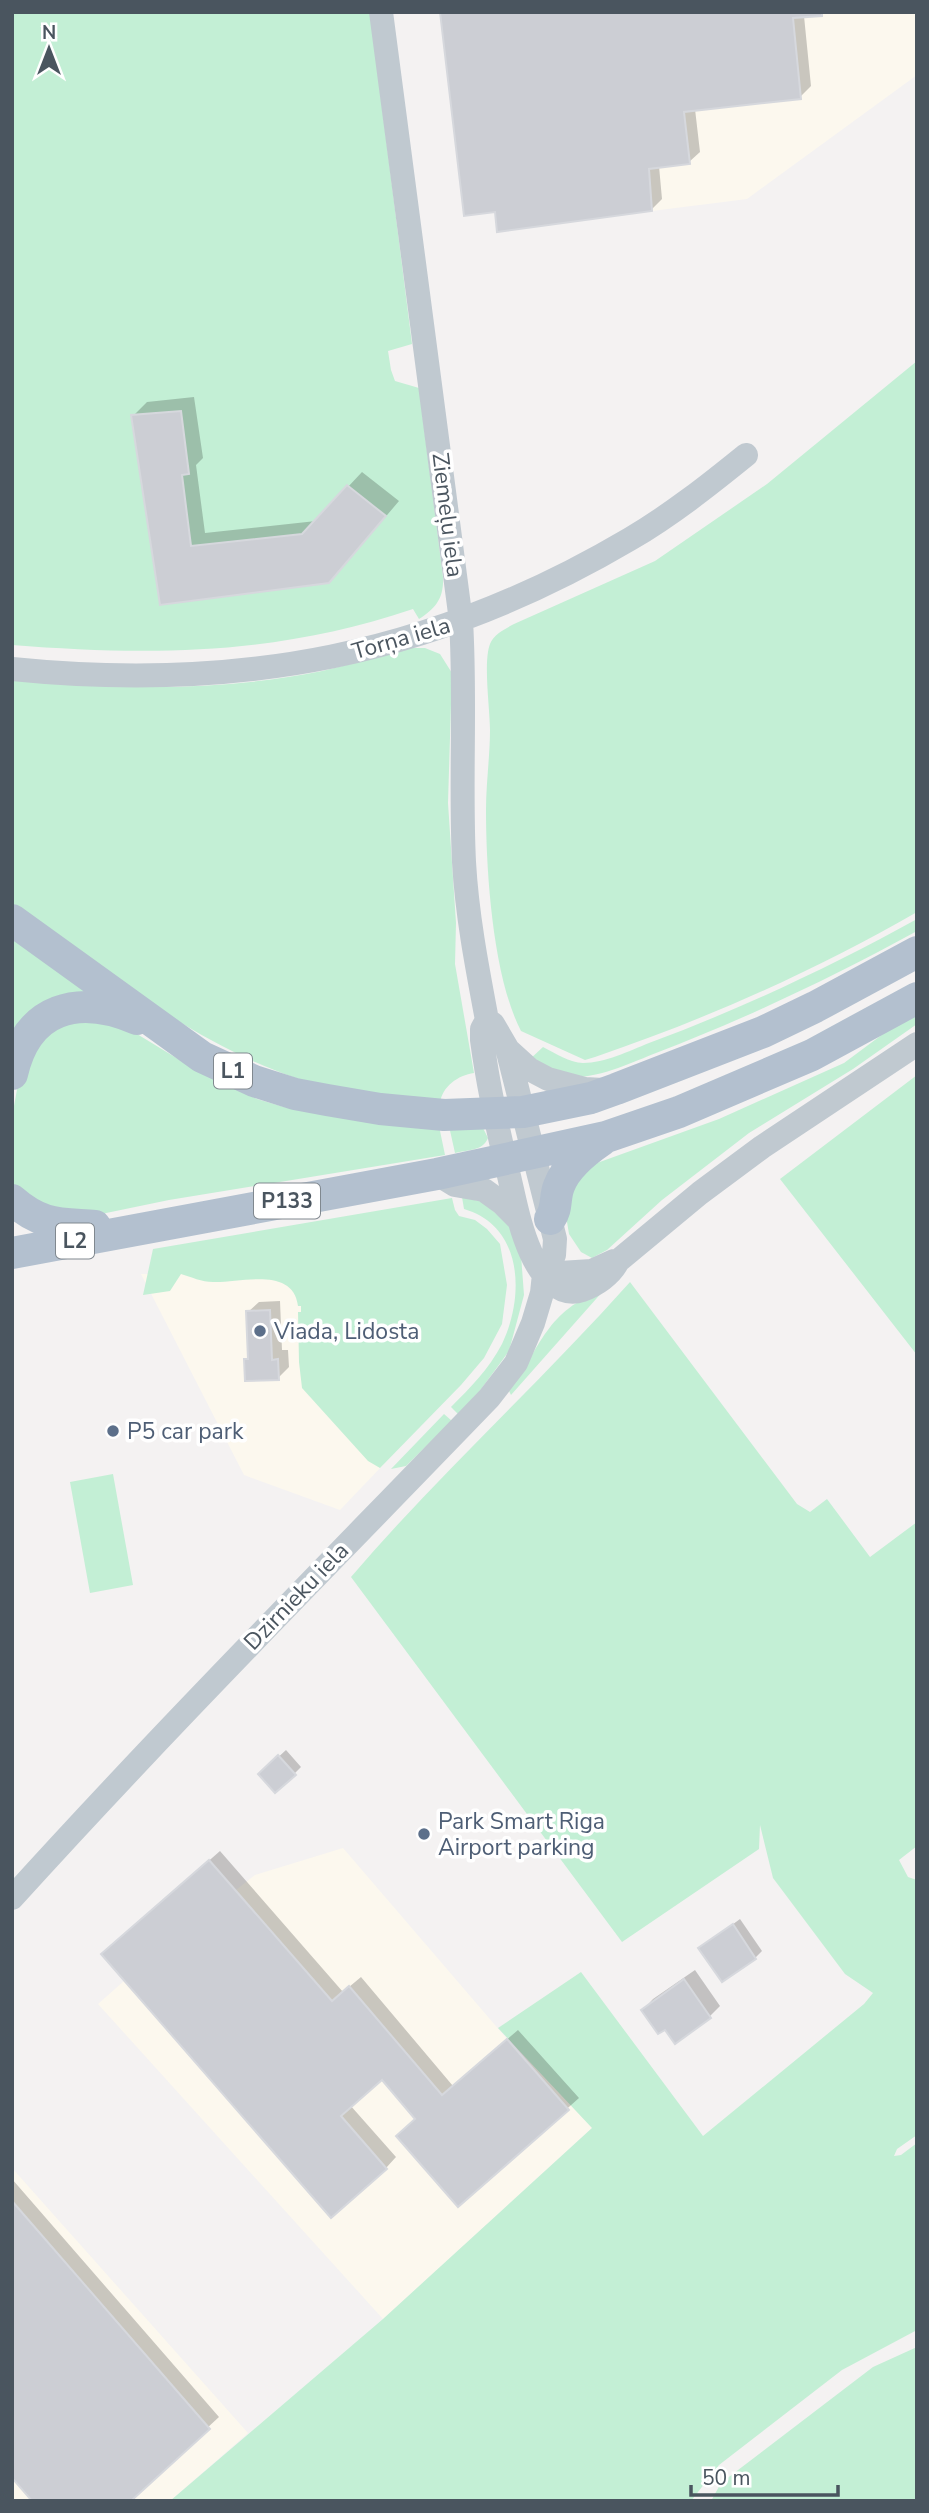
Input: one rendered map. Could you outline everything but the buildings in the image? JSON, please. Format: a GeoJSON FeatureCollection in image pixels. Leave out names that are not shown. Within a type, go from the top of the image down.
{"type":"FeatureCollection","features":[{"type":"Feature","properties":{"kind":"main road","name":"L1"},"geometry":{"type":"LineString","coordinates":[[12,920],[202,1057],[254,1082],[295,1094],[380,1109],[444,1115],[509,1113]]}},
{"type":"Feature","properties":{"kind":"main road"},"geometry":{"type":"LineString","coordinates":[[509,1113],[578,1101],[763,1032],[917,952]]}},
{"type":"Feature","properties":{"kind":"main road","name":"P133"},"geometry":{"type":"LineString","coordinates":[[12,1200],[36,1217],[61,1225],[139,1229],[436,1174],[606,1137],[680,1112],[799,1061],[917,998]]}},
{"type":"Feature","properties":{"kind":"main road"},"geometry":{"type":"LineString","coordinates":[[12,1074],[23,1040],[34,1027],[49,1016],[68,1008],[112,1009],[173,1035]]}},
{"type":"Feature","properties":{"kind":"main road"},"geometry":{"type":"LineString","coordinates":[[535,1219],[556,1210],[557,1194],[564,1175],[583,1154],[606,1137]]}},
{"type":"Feature","properties":{"kind":"main road","name":"L2"},"geometry":{"type":"LineString","coordinates":[[12,1253],[139,1229]]}},
{"type":"Feature","properties":{"kind":"street","name":"Ziemeļu iela"},"geometry":{"type":"LineString","coordinates":[[382,12],[461,621],[465,708],[462,785],[464,863],[470,924],[487,1020],[482,1029],[482,1040],[509,1113]]}},
{"type":"Feature","properties":{"kind":"street","name":"Torņa iela"},"geometry":{"type":"LineString","coordinates":[[12,669],[92,676],[148,677],[236,672],[312,662],[362,651],[461,621],[562,577],[631,539],[688,501],[746,455]]}},
{"type":"Feature","properties":{"kind":"street","name":"Ziemeļu iela"},"geometry":{"type":"LineString","coordinates":[[487,1020],[493,1024],[507,1048],[509,1113]]}},
{"type":"Feature","properties":{"kind":"street"},"geometry":{"type":"LineString","coordinates":[[544,1274],[592,1271],[608,1262],[618,1261],[762,1147],[917,1044]]}},
{"type":"Feature","properties":{"kind":"street"},"geometry":{"type":"LineString","coordinates":[[507,1048],[529,1069],[548,1079],[585,1089],[608,1091]]}},
{"type":"Feature","properties":{"kind":"street","name":"Dzirnieku iela"},"geometry":{"type":"LineString","coordinates":[[12,1898],[217,1676],[489,1398],[516,1363],[539,1303],[544,1274],[554,1255],[555,1239],[535,1219],[509,1113]]}},
{"type":"Feature","properties":{"kind":"street"},"geometry":{"type":"LineString","coordinates":[[436,1174],[455,1185],[484,1190],[502,1203],[535,1219]]}},
{"type":"Feature","properties":{"kind":"shaded area"},"geometry":{"type":"Polygon","coordinates":[[[822,12],[917,12],[917,75],[747,199],[652,211],[649,169],[690,164],[684,112],[801,99],[793,18],[822,16],[822,12]]]}},
{"type":"Feature","properties":{"kind":"shaded area"},"geometry":{"type":"Polygon","coordinates":[[[307,1273],[383,1465],[340,1510],[244,1475],[141,1274],[307,1273]]]}},
{"type":"Feature","properties":{"kind":"shaded area"},"geometry":{"type":"Polygon","coordinates":[[[343,1848],[507,2039],[593,2127],[383,2319],[98,2004],[124,1981],[101,1954],[209,1860],[236,1890],[255,1875],[343,1848]]]}},
{"type":"Feature","properties":{"kind":"shaded area"},"geometry":{"type":"Polygon","coordinates":[[[12,2168],[248,2433],[170,2501],[12,2501],[12,2168]]]}},
{"type":"Feature","properties":{"kind":"green space"},"geometry":{"type":"Polygon","coordinates":[[[12,12],[370,12],[412,344],[388,351],[395,381],[419,388],[443,577],[438,602],[419,619],[413,609],[313,636],[214,648],[165,651],[12,645],[12,12]]]}},
{"type":"Feature","properties":{"kind":"green space"},"geometry":{"type":"Polygon","coordinates":[[[917,361],[917,912],[800,974],[678,1027],[595,1057],[585,1060],[521,1031],[511,1009],[504,982],[490,893],[486,810],[490,730],[487,674],[488,652],[492,640],[514,624],[655,561],[767,484],[917,361]]]}},
{"type":"Feature","properties":{"kind":"green space"},"geometry":{"type":"Polygon","coordinates":[[[410,648],[425,648],[440,654],[452,673],[448,803],[456,923],[455,964],[474,1073],[462,1076],[452,1083],[441,1097],[440,1103],[335,1089],[248,1059],[166,1013],[12,906],[12,680],[128,687],[245,683],[322,671],[410,648]]]}},
{"type":"Feature","properties":{"kind":"green space"},"geometry":{"type":"Polygon","coordinates":[[[917,919],[917,931],[853,965],[756,1012],[625,1066],[578,1077],[558,1073],[529,1060],[543,1047],[578,1063],[617,1056],[786,986],[917,919]]]}},
{"type":"Feature","properties":{"kind":"green space"},"geometry":{"type":"Polygon","coordinates":[[[12,936],[92,993],[12,1045],[12,936]]]}},
{"type":"Feature","properties":{"kind":"green space"},"geometry":{"type":"Polygon","coordinates":[[[917,1013],[917,1024],[853,1069],[749,1133],[662,1200],[607,1250],[592,1258],[581,1252],[569,1234],[565,1210],[577,1175],[597,1163],[719,1119],[844,1063],[891,1028],[917,1013]]]}},
{"type":"Feature","properties":{"kind":"green space"},"geometry":{"type":"Polygon","coordinates":[[[75,1017],[119,1023],[201,1073],[257,1099],[284,1107],[439,1126],[445,1155],[169,1200],[82,1218],[23,1197],[12,1182],[12,1117],[20,1073],[33,1042],[75,1017]]]}},
{"type":"Feature","properties":{"kind":"green space"},"geometry":{"type":"Polygon","coordinates":[[[917,1075],[917,1355],[780,1179],[917,1075]]]}},
{"type":"Feature","properties":{"kind":"green space"},"geometry":{"type":"Polygon","coordinates":[[[449,1126],[483,1128],[488,1138],[479,1148],[455,1153],[449,1126]]]}},
{"type":"Feature","properties":{"kind":"green space"},"geometry":{"type":"Polygon","coordinates":[[[462,1197],[483,1202],[509,1225],[521,1255],[524,1295],[509,1351],[479,1392],[458,1414],[451,1407],[485,1370],[502,1344],[514,1305],[516,1285],[514,1265],[508,1247],[498,1231],[484,1218],[464,1209],[462,1197]]]}},
{"type":"Feature","properties":{"kind":"green space"},"geometry":{"type":"Polygon","coordinates":[[[452,1198],[459,1216],[475,1220],[500,1244],[507,1285],[502,1324],[484,1358],[380,1468],[368,1461],[302,1388],[298,1312],[301,1312],[301,1306],[298,1306],[294,1294],[287,1286],[264,1279],[209,1282],[181,1274],[170,1291],[143,1295],[153,1249],[452,1198]]]}},
{"type":"Feature","properties":{"kind":"green space"},"geometry":{"type":"Polygon","coordinates":[[[630,1282],[797,1504],[810,1512],[827,1499],[870,1557],[917,1522],[917,1846],[899,1860],[908,1877],[917,1880],[917,2135],[897,2149],[894,2156],[901,2155],[917,2143],[917,2330],[842,2370],[719,2465],[691,2501],[170,2501],[383,2319],[592,2128],[498,2028],[581,1972],[703,2136],[864,2004],[873,1993],[845,1974],[773,1878],[760,1825],[759,1849],[622,1942],[351,1577],[419,1502],[630,1282]]]}},
{"type":"Feature","properties":{"kind":"green space"},"geometry":{"type":"Polygon","coordinates":[[[604,1290],[511,1395],[509,1391],[557,1319],[585,1298],[604,1290]]]}},
{"type":"Feature","properties":{"kind":"green space"},"geometry":{"type":"Polygon","coordinates":[[[444,1414],[452,1421],[406,1466],[391,1469],[444,1414]]]}},
{"type":"Feature","properties":{"kind":"green space"},"geometry":{"type":"Polygon","coordinates":[[[113,1474],[133,1585],[90,1593],[70,1482],[113,1474]]]}},
{"type":"Feature","properties":{"kind":"green space"},"geometry":{"type":"Polygon","coordinates":[[[917,2347],[917,2501],[711,2501],[721,2483],[873,2367],[917,2347]]]}},
{"type":"Feature","properties":{"kind":"place","name":"Viada, Lidosta"},"geometry":{"type":"Point","coordinates":[260,1331]}},
{"type":"Feature","properties":{"kind":"place","name":"P5 car park"},"geometry":{"type":"Point","coordinates":[113,1431]}},
{"type":"Feature","properties":{"kind":"place","name":"Park Smart Riga Airport parking"},"geometry":{"type":"Point","coordinates":[424,1834]}}]}
